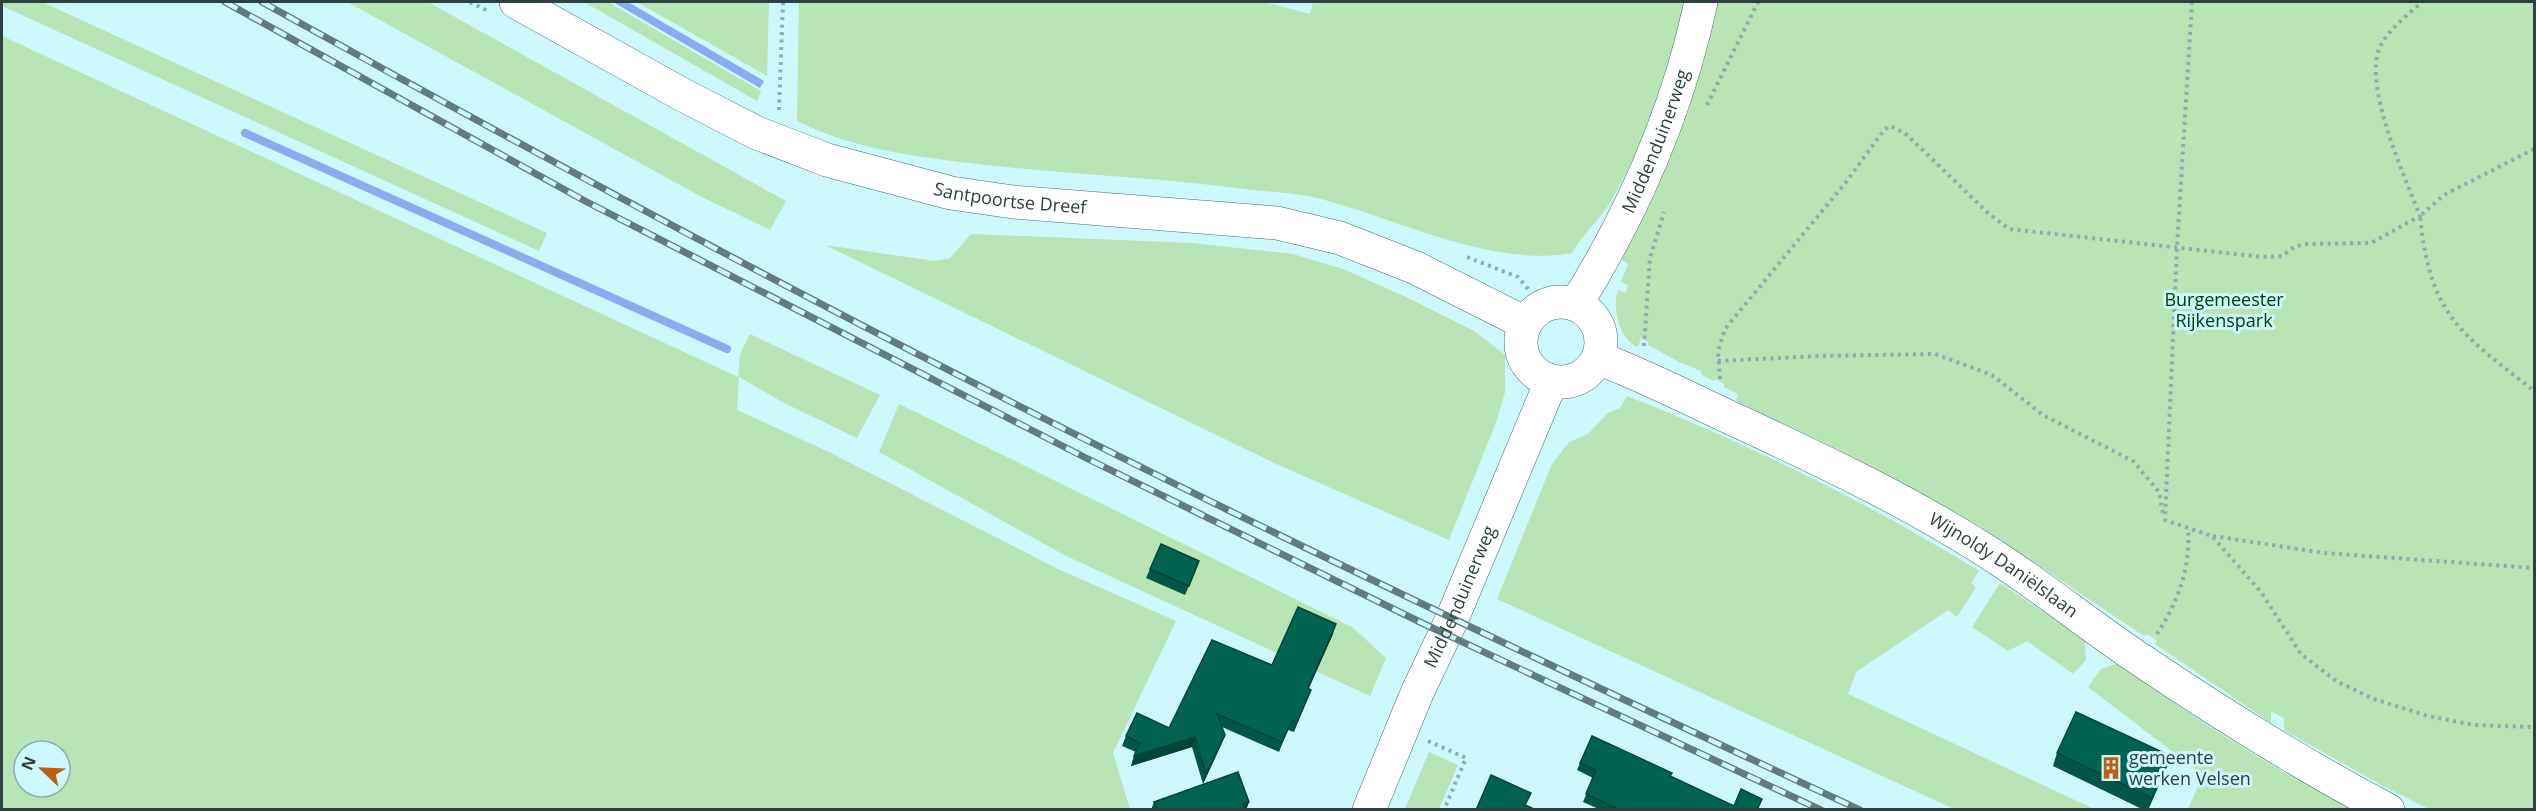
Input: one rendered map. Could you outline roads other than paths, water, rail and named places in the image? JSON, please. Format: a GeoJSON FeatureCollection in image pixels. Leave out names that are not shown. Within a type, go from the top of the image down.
{"type":"FeatureCollection","features":[{"type":"Feature","properties":{"kind":"street","name":"Santpoortse Dreef"},"geometry":{"type":"LineString","coordinates":[[516,2],[683,95],[757,133],[827,160],[899,181],[961,195],[1013,202],[1288,225],[1340,238],[1534,314]]}},
{"type":"Feature","properties":{"kind":"street","name":"Middenduinerweg"},"geometry":{"type":"LineString","coordinates":[[1576,304],[1622,227],[1641,187],[1695,32],[1701,2]]}},
{"type":"Feature","properties":{"kind":"street"},"geometry":{"type":"LineString","coordinates":[[1554,302],[1576,304],[1589,314],[1598,327],[1601,342],[1598,358],[1591,370],[1579,379],[1566,383],[1551,382],[1539,377],[1529,368],[1523,357],[1520,337],[1534,314],[1554,302]]}},
{"type":"Feature","properties":{"kind":"street","name":"Wijnoldy Daniëlslaan"},"geometry":{"type":"LineString","coordinates":[[1598,358],[1634,372],[1805,453],[2001,560],[2140,660],[2249,731],[2330,780],[2388,810]]}},
{"type":"Feature","properties":{"kind":"street","name":"Middenduinerweg"},"geometry":{"type":"LineString","coordinates":[[1369,810],[1551,382]]}},
{"type":"Feature","properties":{"kind":"water"},"geometry":{"type":"Polygon","coordinates":[[[613,2],[628,2],[764,81],[760,88],[613,2]]]}},
{"type":"Feature","properties":{"kind":"waterway"},"geometry":{"type":"LineString","coordinates":[[245,133],[727,349]]}},
{"type":"Feature","properties":{"kind":"railway"},"geometry":{"type":"LineString","coordinates":[[225,2],[585,201],[1086,458],[1422,623],[1821,810]]}},
{"type":"Feature","properties":{"kind":"railway"},"geometry":{"type":"LineString","coordinates":[[262,2],[620,198],[1104,449],[1384,586],[1860,810]]}},
{"type":"Feature","properties":{"kind":"place","name":"gemeente werken Velsen"},"geometry":{"type":"Point","coordinates":[2111,768]}},
{"type":"Feature","properties":{"kind":"park label","name":"Burgemeester Rijkenspark"},"geometry":{"type":"Point","coordinates":[2224,310]}}]}
